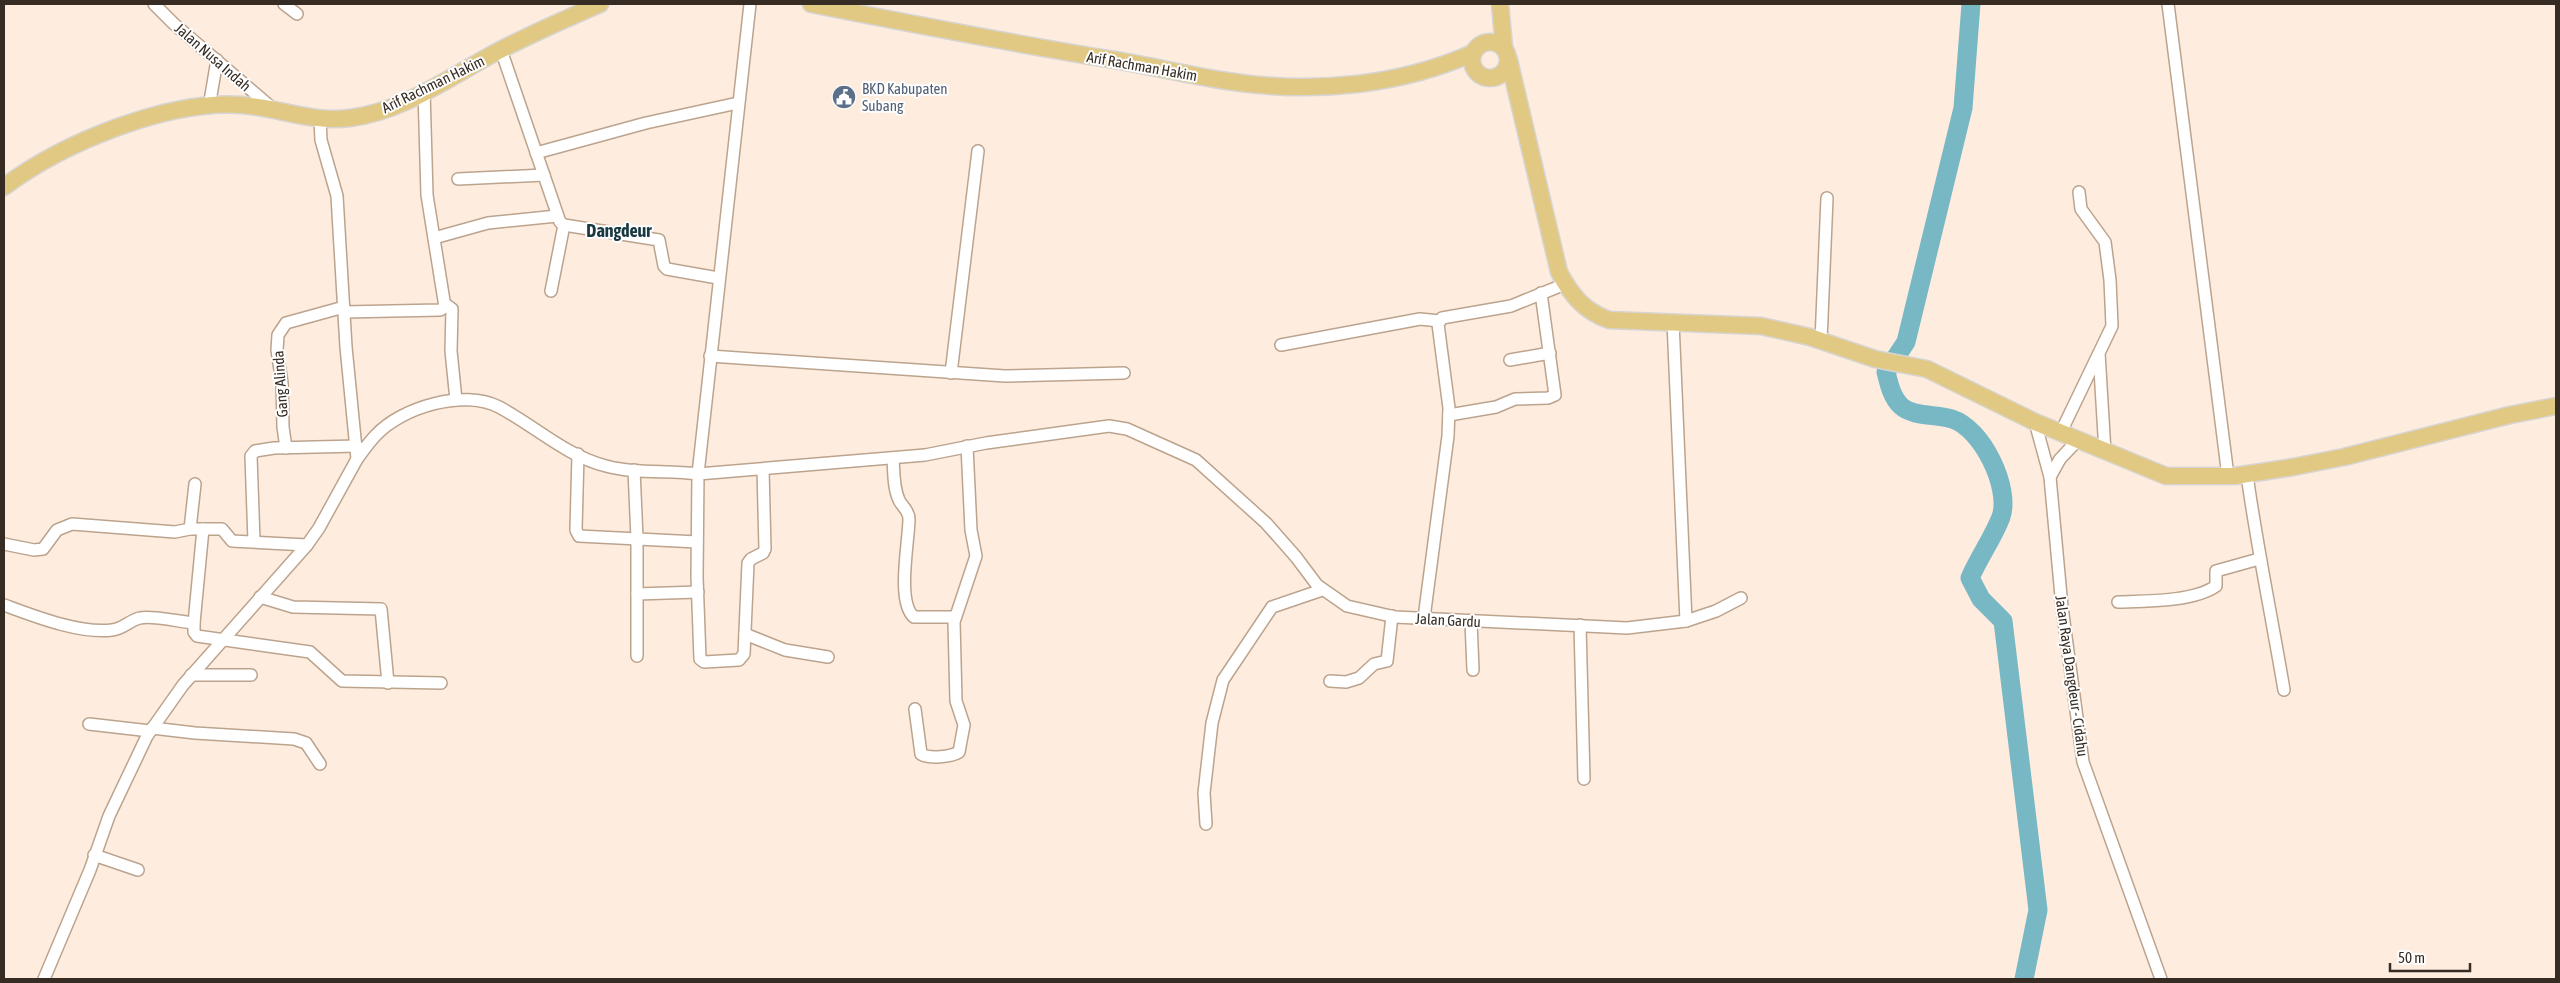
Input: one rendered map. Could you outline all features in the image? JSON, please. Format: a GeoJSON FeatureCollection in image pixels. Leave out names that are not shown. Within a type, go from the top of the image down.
{"type":"FeatureCollection","features":[{"type":"Feature","properties":{"kind":"main road","name":"Arif Rachman Hakim"},"geometry":{"type":"LineString","coordinates":[[4,186],[24,172],[76,143],[163,113],[240,105],[320,119],[350,118],[384,111],[501,50],[600,4]]}},
{"type":"Feature","properties":{"kind":"main road","name":"Arif Rachman Hakim"},"geometry":{"type":"LineString","coordinates":[[810,4],[1028,46],[1240,83],[1319,88],[1364,83],[1442,66],[1477,48]]}},
{"type":"Feature","properties":{"kind":"main road"},"geometry":{"type":"LineString","coordinates":[[1476,71],[1472,59],[1500,6]]}},
{"type":"Feature","properties":{"kind":"main road"},"geometry":{"type":"LineString","coordinates":[[1442,66],[1476,71],[1487,78],[1499,76],[1506,69],[1500,6]]}},
{"type":"Feature","properties":{"kind":"main road"},"geometry":{"type":"LineString","coordinates":[[1477,48],[1493,41],[1506,54],[1559,272],[1578,302],[1596,316],[1609,320],[1635,323],[1673,322],[1761,326],[1821,341],[1875,359],[1927,369],[2035,422],[2166,476],[2247,475],[2344,457],[2510,415],[2556,406]]}},
{"type":"Feature","properties":{"kind":"main road"},"geometry":{"type":"LineString","coordinates":[[1499,76],[1517,96]]}},
{"type":"Feature","properties":{"kind":"street","name":"Jalan Nusa Indah"},"geometry":{"type":"LineString","coordinates":[[154,4],[174,24],[273,110]]}},
{"type":"Feature","properties":{"kind":"street"},"geometry":{"type":"LineString","coordinates":[[284,4],[297,14]]}},
{"type":"Feature","properties":{"kind":"street"},"geometry":{"type":"LineString","coordinates":[[750,4],[738,103],[737,134],[718,278],[698,466],[698,592],[702,661],[706,663],[742,658],[744,654],[748,563],[751,559],[763,553],[765,549],[763,469]]}},
{"type":"Feature","properties":{"kind":"street"},"geometry":{"type":"LineString","coordinates":[[2168,4],[2228,476]]}},
{"type":"Feature","properties":{"kind":"street"},"geometry":{"type":"LineString","coordinates":[[501,50],[560,221],[551,290]]}},
{"type":"Feature","properties":{"kind":"street"},"geometry":{"type":"LineString","coordinates":[[210,107],[217,60]]}},
{"type":"Feature","properties":{"kind":"street"},"geometry":{"type":"LineString","coordinates":[[424,91],[426,188],[445,304],[452,309],[451,351],[456,400]]}},
{"type":"Feature","properties":{"kind":"street"},"geometry":{"type":"LineString","coordinates":[[536,153],[646,123],[738,103]]}},
{"type":"Feature","properties":{"kind":"street"},"geometry":{"type":"LineString","coordinates":[[254,541],[251,456],[258,450],[286,448],[359,452],[344,310],[337,196],[321,140],[320,119]]}},
{"type":"Feature","properties":{"kind":"street"},"geometry":{"type":"LineString","coordinates":[[951,373],[978,151]]}},
{"type":"Feature","properties":{"kind":"street"},"geometry":{"type":"LineString","coordinates":[[458,179],[544,175]]}},
{"type":"Feature","properties":{"kind":"street"},"geometry":{"type":"LineString","coordinates":[[2061,432],[2112,326],[2106,247],[2101,235],[2081,209],[2079,192]]}},
{"type":"Feature","properties":{"kind":"street"},"geometry":{"type":"LineString","coordinates":[[1821,341],[1827,198]]}},
{"type":"Feature","properties":{"kind":"street"},"geometry":{"type":"LineString","coordinates":[[434,238],[488,223],[560,221],[659,240],[664,266],[667,269],[718,278]]}},
{"type":"Feature","properties":{"kind":"street"},"geometry":{"type":"LineString","coordinates":[[1424,618],[1440,503],[1449,415],[1438,329],[1440,321],[1442,318],[1511,306],[1565,284]]}},
{"type":"Feature","properties":{"kind":"street"},"geometry":{"type":"LineString","coordinates":[[1449,415],[1496,407],[1515,400],[1553,396],[1556,392],[1541,294]]}},
{"type":"Feature","properties":{"kind":"street","name":"Gang Alinda"},"geometry":{"type":"LineString","coordinates":[[286,448],[283,427],[282,383],[277,350],[278,335],[286,323],[344,310],[440,310],[445,304]]}},
{"type":"Feature","properties":{"kind":"street"},"geometry":{"type":"LineString","coordinates":[[1281,345],[1420,319],[1440,321]]}},
{"type":"Feature","properties":{"kind":"street"},"geometry":{"type":"LineString","coordinates":[[1673,322],[1686,621]]}},
{"type":"Feature","properties":{"kind":"street"},"geometry":{"type":"LineString","coordinates":[[1510,360],[1550,353]]}},
{"type":"Feature","properties":{"kind":"street"},"geometry":{"type":"LineString","coordinates":[[2099,354],[2105,452]]}},
{"type":"Feature","properties":{"kind":"street"},"geometry":{"type":"LineString","coordinates":[[710,356],[1016,376],[1124,372]]}},
{"type":"Feature","properties":{"kind":"street","name":"Jalan Gardu"},"geometry":{"type":"LineString","coordinates":[[44,979],[109,816],[151,730],[191,675],[307,545],[319,528],[359,452],[376,434],[390,423],[415,410],[456,400],[483,401],[498,407],[555,443],[578,454],[606,466],[634,470],[698,466],[763,469],[893,458],[925,455],[967,446],[1118,426],[1186,454],[1207,470],[1266,523],[1322,590],[1347,606],[1392,616],[1471,621],[1580,624],[1627,628],[1686,621],[1716,611],[1742,598]]}},
{"type":"Feature","properties":{"kind":"street","name":"Jalan Raya Dangdeur - Cidahu"},"geometry":{"type":"LineString","coordinates":[[2035,422],[2050,477],[2062,607],[2082,754],[2160,979]]}},
{"type":"Feature","properties":{"kind":"street"},"geometry":{"type":"LineString","coordinates":[[2050,477],[2060,459],[2078,441]]}},
{"type":"Feature","properties":{"kind":"street"},"geometry":{"type":"LineString","coordinates":[[915,709],[921,754],[926,757],[944,756],[959,752],[964,725],[956,702],[954,617],[976,556],[971,530],[967,446]]}},
{"type":"Feature","properties":{"kind":"street"},"geometry":{"type":"LineString","coordinates":[[578,454],[577,533],[582,537],[697,542]]}},
{"type":"Feature","properties":{"kind":"street"},"geometry":{"type":"LineString","coordinates":[[893,458],[895,489],[899,501],[906,509],[909,518],[906,554],[907,607],[914,617],[954,617]]}},
{"type":"Feature","properties":{"kind":"street"},"geometry":{"type":"LineString","coordinates":[[634,470],[638,538],[637,656]]}},
{"type":"Feature","properties":{"kind":"street"},"geometry":{"type":"LineString","coordinates":[[2247,475],[2259,559],[2267,589],[2284,690]]}},
{"type":"Feature","properties":{"kind":"street"},"geometry":{"type":"LineString","coordinates":[[190,529],[195,484]]}},
{"type":"Feature","properties":{"kind":"street"},"geometry":{"type":"LineString","coordinates":[[4,544],[34,550],[43,549],[57,530],[72,524],[174,532],[190,529],[222,529],[232,541],[307,545]]}},
{"type":"Feature","properties":{"kind":"street"},"geometry":{"type":"LineString","coordinates":[[203,529],[194,623],[194,632],[197,636],[310,652],[342,681],[441,683]]}},
{"type":"Feature","properties":{"kind":"street"},"geometry":{"type":"LineString","coordinates":[[2118,602],[2161,600],[2200,592],[2216,586],[2216,571],[2259,559]]}},
{"type":"Feature","properties":{"kind":"street"},"geometry":{"type":"LineString","coordinates":[[1206,824],[1204,793],[1212,723],[1224,680],[1272,607],[1277,603],[1322,590]]}},
{"type":"Feature","properties":{"kind":"street"},"geometry":{"type":"LineString","coordinates":[[637,594],[698,592]]}},
{"type":"Feature","properties":{"kind":"street"},"geometry":{"type":"LineString","coordinates":[[260,597],[293,607],[381,609],[388,683]]}},
{"type":"Feature","properties":{"kind":"street"},"geometry":{"type":"LineString","coordinates":[[4,605],[40,619],[105,630],[118,628],[141,617],[194,623]]}},
{"type":"Feature","properties":{"kind":"street"},"geometry":{"type":"LineString","coordinates":[[1330,681],[1346,682],[1359,678],[1372,666],[1387,661],[1392,616]]}},
{"type":"Feature","properties":{"kind":"street"},"geometry":{"type":"LineString","coordinates":[[1471,621],[1474,670]]}},
{"type":"Feature","properties":{"kind":"street"},"geometry":{"type":"LineString","coordinates":[[1580,624],[1584,779]]}},
{"type":"Feature","properties":{"kind":"street"},"geometry":{"type":"LineString","coordinates":[[745,634],[785,650],[828,657]]}},
{"type":"Feature","properties":{"kind":"street"},"geometry":{"type":"LineString","coordinates":[[191,675],[251,675]]}},
{"type":"Feature","properties":{"kind":"street"},"geometry":{"type":"LineString","coordinates":[[89,724],[195,734],[294,739],[306,743],[320,764]]}},
{"type":"Feature","properties":{"kind":"street"},"geometry":{"type":"LineString","coordinates":[[94,855],[138,870]]}},
{"type":"Feature","properties":{"kind":"waterway"},"geometry":{"type":"LineString","coordinates":[[1971,4],[1963,108],[1906,342],[1886,372],[1893,395],[1906,410],[1918,414],[1952,419],[1974,434],[1991,460],[2002,491],[2003,505],[2001,517],[1970,578],[1981,599],[2003,621],[2038,910],[2024,979]]}},
{"type":"Feature","properties":{"kind":"place","name":"BKD Kabupaten Subang"},"geometry":{"type":"Point","coordinates":[844,97]}},
{"type":"Feature","properties":{"kind":"district","name":"Dangdeur"},"geometry":{"type":"Point","coordinates":[619,230]}}]}
